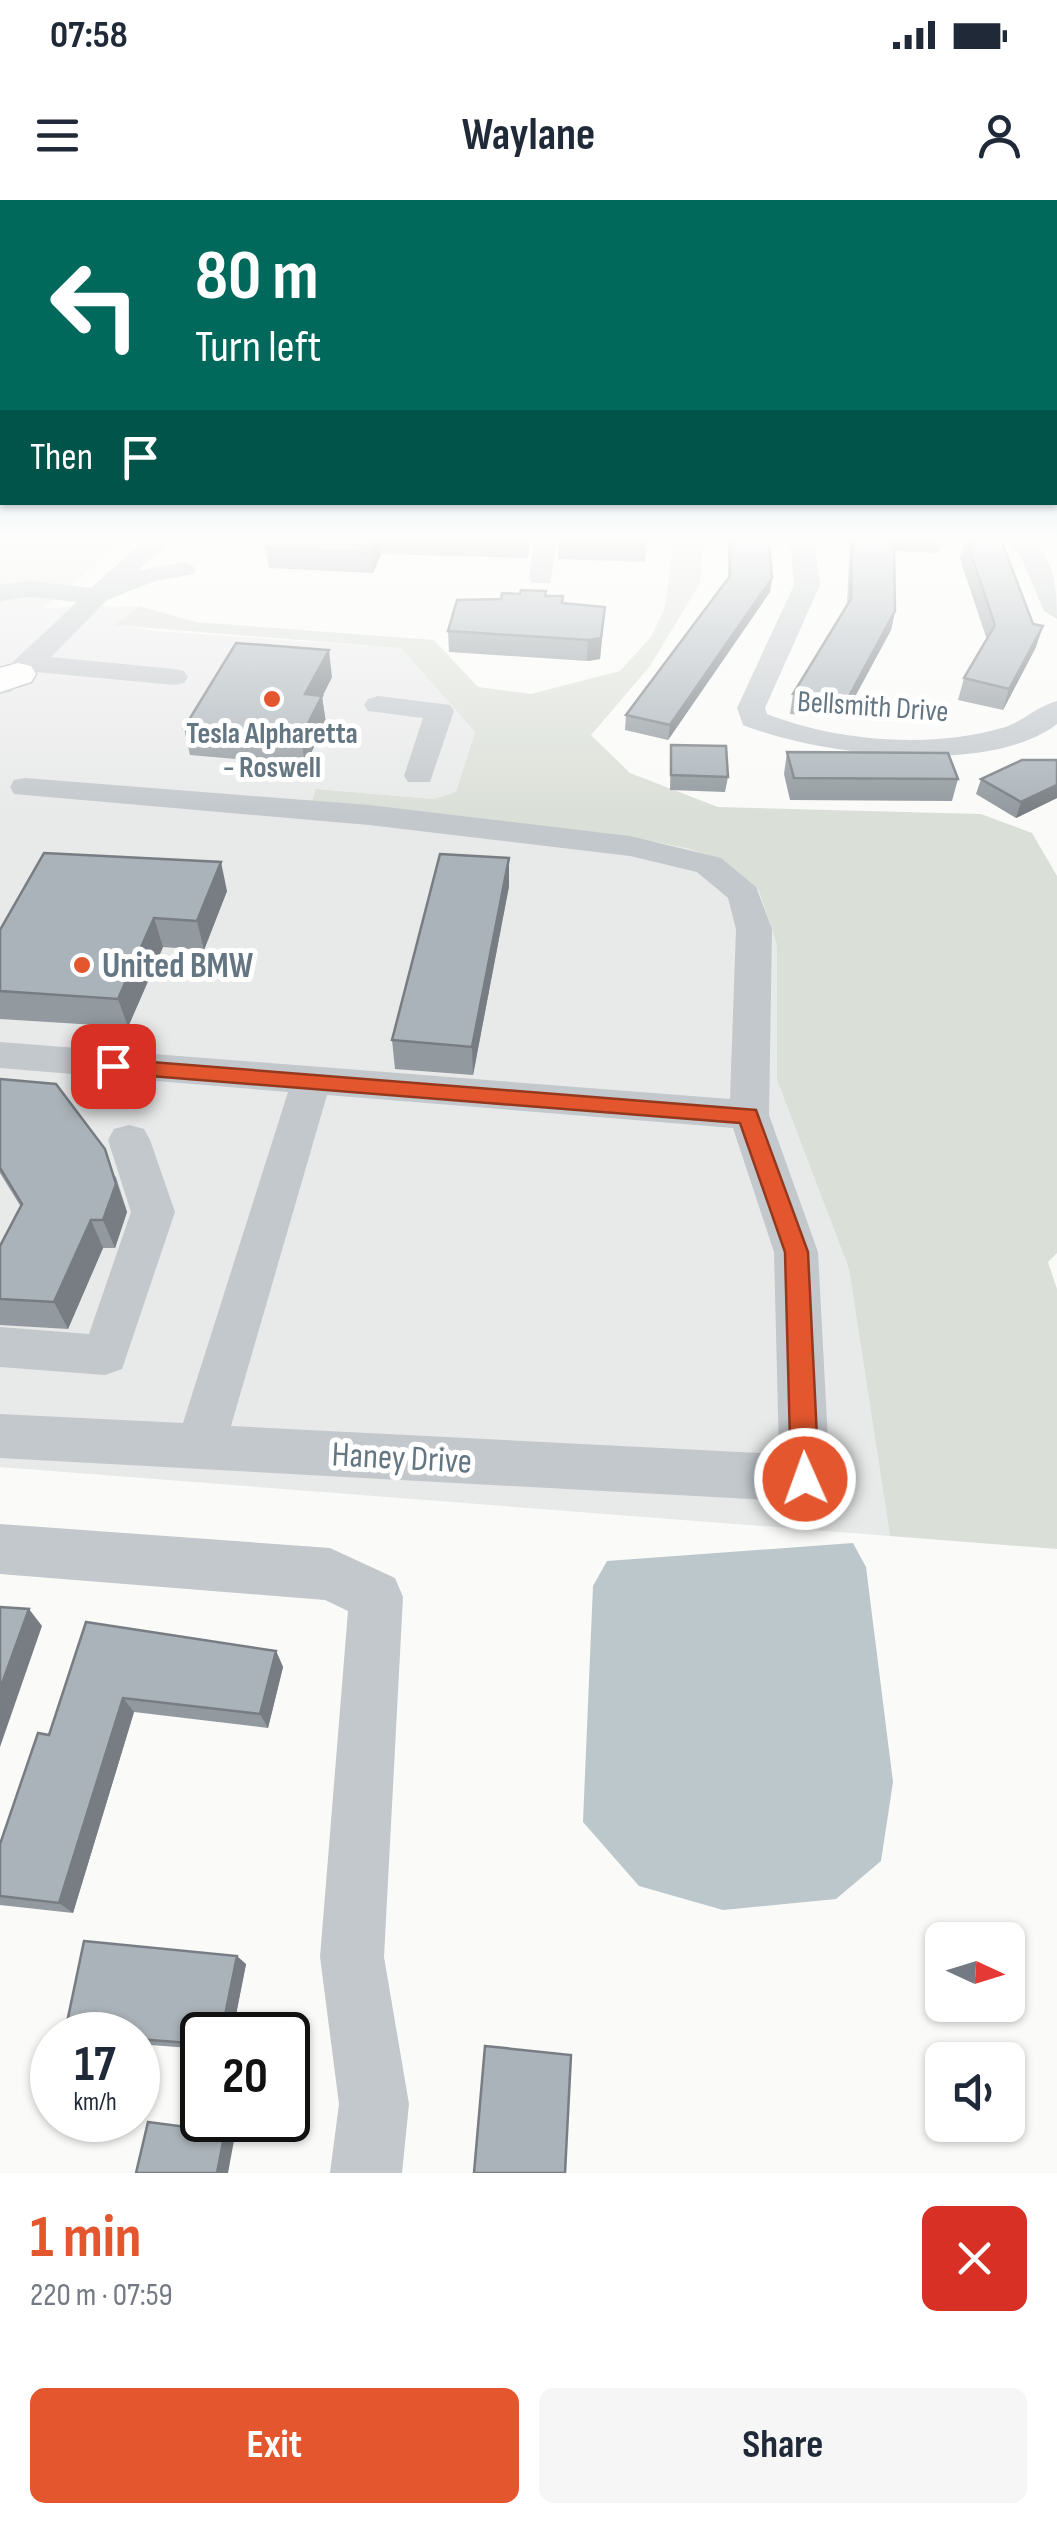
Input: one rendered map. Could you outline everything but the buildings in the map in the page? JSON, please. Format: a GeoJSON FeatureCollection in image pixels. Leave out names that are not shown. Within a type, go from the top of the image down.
{"type":"FeatureCollection","features":[{"type":"Feature","properties":{"kind":"street"},"geometry":{"type":"LineString","coordinates":[[12,676],[59,631]]}},
{"type":"Feature","properties":{"kind":"street","name":"Bellsmith Drive"},"geometry":{"type":"LineString","coordinates":[[785,631],[751,708],[753,719],[777,732],[934,746],[980,743],[1033,728],[1057,710]]}},
{"type":"Feature","properties":{"kind":"street"},"geometry":{"type":"LineString","coordinates":[[12,676],[174,677]]}},
{"type":"Feature","properties":{"kind":"street"},"geometry":{"type":"LineString","coordinates":[[378,706],[440,710],[419,776]]}},
{"type":"Feature","properties":{"kind":"street"},"geometry":{"type":"LineString","coordinates":[[0,1055],[748,1116],[753,1067],[754,929],[744,894],[709,865],[630,846],[352,812],[25,787]]}},
{"type":"Feature","properties":{"kind":"street"},"geometry":{"type":"LineString","coordinates":[[200,1447],[312,1083]]}},
{"type":"Feature","properties":{"kind":"street","name":"Haney Drive"},"geometry":{"type":"LineString","coordinates":[[0,1436],[805,1479],[796,1252],[748,1116]]}},
{"type":"Feature","properties":{"kind":"street"},"geometry":{"type":"LineString","coordinates":[[0,1347],[105,1355],[153,1212],[128,1140]]}},
{"type":"Feature","properties":{"kind":"street"},"geometry":{"type":"LineString","coordinates":[[0,1549],[330,1574],[376,1597],[352,1957],[374,2104],[366,2173]]}},
{"type":"Feature","properties":{"kind":"shaded area"},"geometry":{"type":"Polygon","coordinates":[[[0,631],[157,631],[401,648],[475,732],[456,793],[434,799],[317,789],[686,848],[723,860],[759,891],[777,945],[777,1080],[849,1269],[890,1536],[0,1467],[0,631]]]}},
{"type":"Feature","properties":{"kind":"shaded area"},"geometry":{"type":"Polygon","coordinates":[[[190,631],[316,631],[434,640],[478,687],[531,694],[620,671],[654,631],[671,631],[650,666],[591,735],[630,773],[718,807],[981,814],[1032,833],[1057,876],[1057,1253],[1048,1262],[1057,1289],[1057,1549],[890,1536],[849,1269],[777,1080],[777,945],[759,891],[723,860],[686,848],[612,834],[312,801],[316,789],[434,799],[456,792],[475,732],[401,648],[190,631]]]}},
{"type":"Feature","properties":{"kind":"shaded area"},"geometry":{"type":"Polygon","coordinates":[[[853,1543],[866,1567],[893,1782],[881,1861],[836,1899],[723,1910],[639,1886],[583,1822],[593,1586],[607,1561],[853,1543]]]}},
{"type":"Feature","properties":{"kind":"place","name":"Tesla Alpharetta - Roswell"},"geometry":{"type":"Point","coordinates":[272,699]}},
{"type":"Feature","properties":{"kind":"place","name":"United BMW"},"geometry":{"type":"Point","coordinates":[82,965]}},
{"type":"Feature","properties":{"kind":"route"},"geometry":{"type":"LineString","coordinates":[[113,1066],[748,1116],[796,1252],[805,1479]]}}]}
